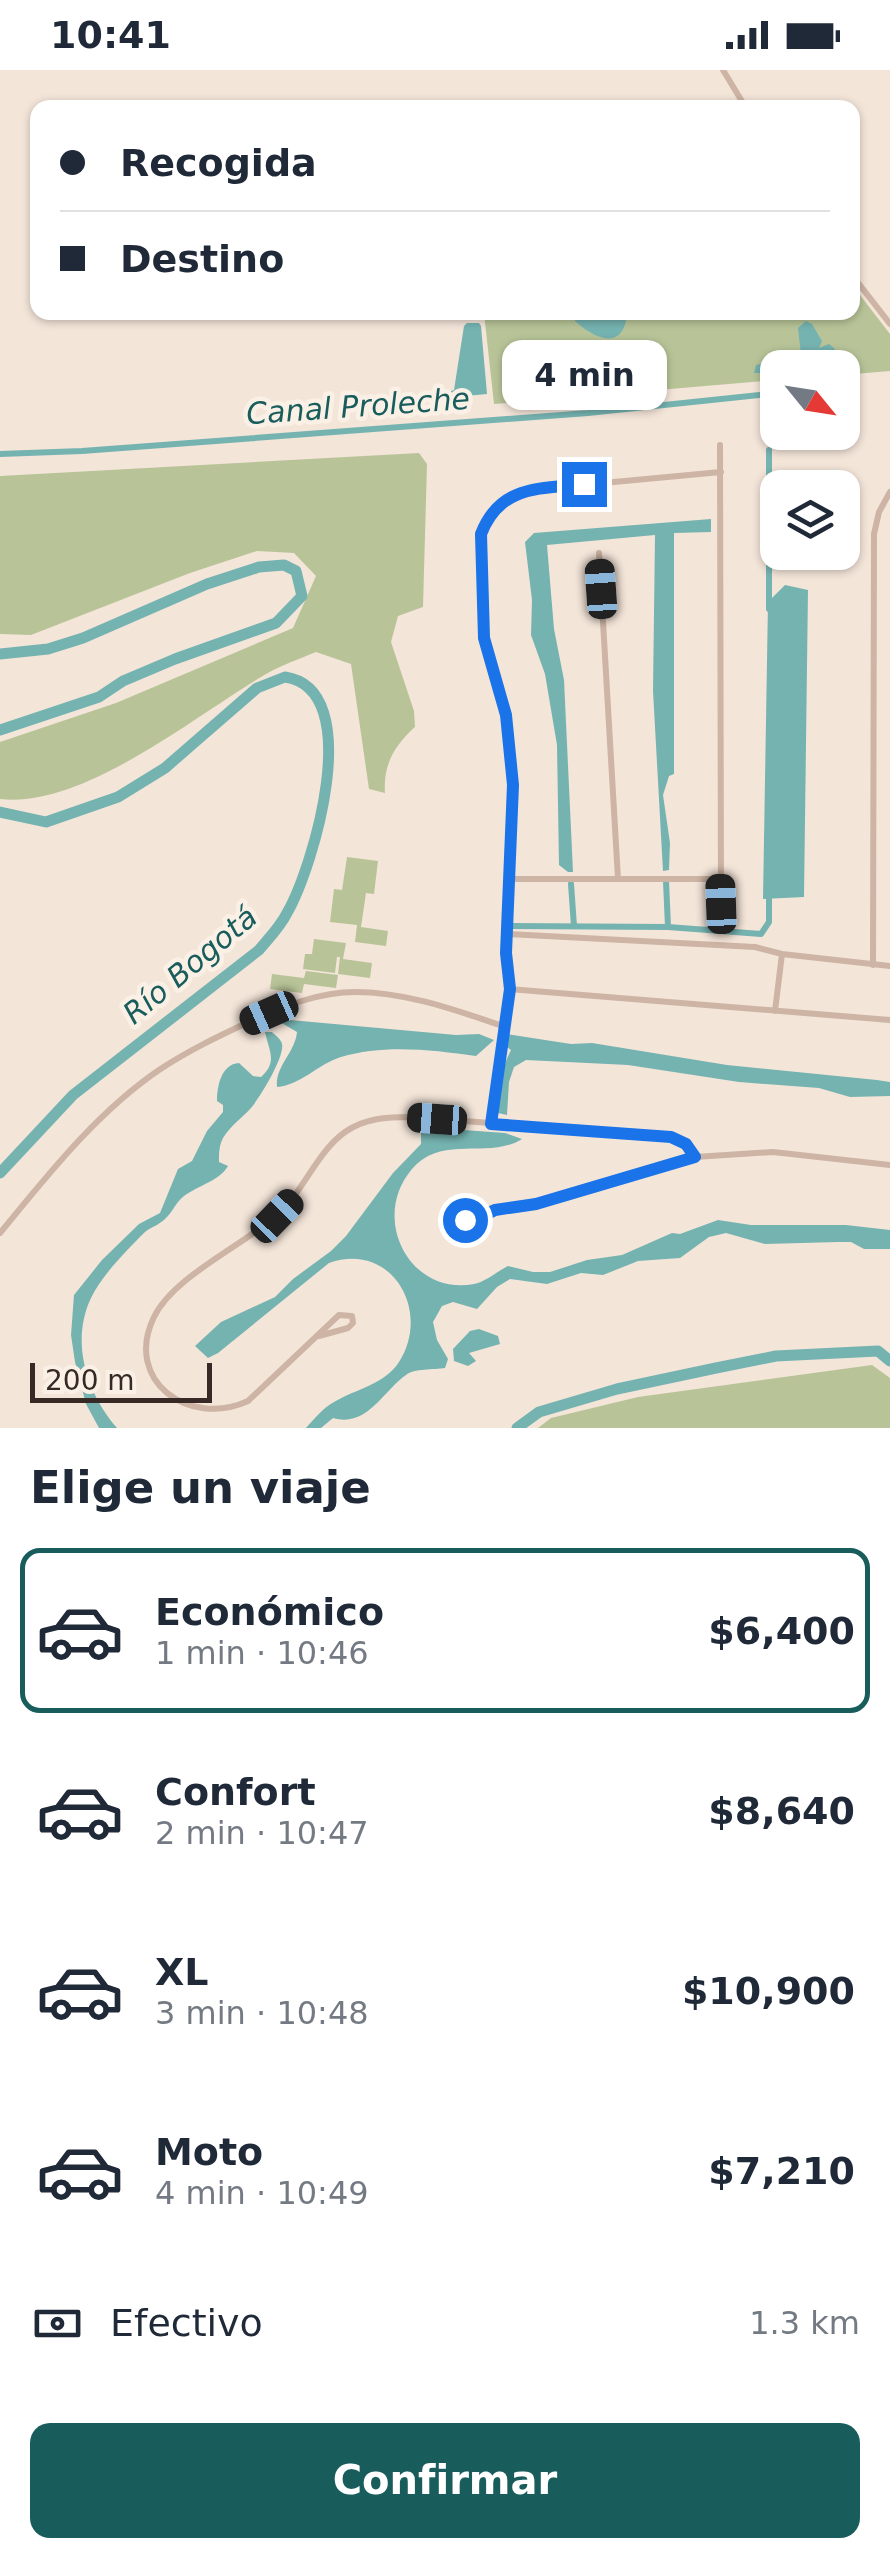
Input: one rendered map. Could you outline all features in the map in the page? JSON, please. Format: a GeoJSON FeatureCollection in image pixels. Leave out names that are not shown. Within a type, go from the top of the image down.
{"type":"FeatureCollection","features":[{"type":"Feature","properties":{"kind":"street"},"geometry":{"type":"LineString","coordinates":[[723,70],[741,100]]}},
{"type":"Feature","properties":{"kind":"street"},"geometry":{"type":"LineString","coordinates":[[860,285],[890,324]]}},
{"type":"Feature","properties":{"kind":"street"},"geometry":{"type":"LineString","coordinates":[[720,445],[721,904]]}},
{"type":"Feature","properties":{"kind":"street"},"geometry":{"type":"LineString","coordinates":[[491,1124],[510,989],[506,934],[511,879],[511,753],[506,715],[484,638],[485,597],[479,548],[487,518],[498,506],[528,490],[720,472]]}},
{"type":"Feature","properties":{"kind":"street"},"geometry":{"type":"LineString","coordinates":[[874,965],[874,534],[878,512],[890,492]]}},
{"type":"Feature","properties":{"kind":"street"},"geometry":{"type":"LineString","coordinates":[[599,552],[618,879]]}},
{"type":"Feature","properties":{"kind":"street"},"geometry":{"type":"LineString","coordinates":[[511,879],[720,879]]}},
{"type":"Feature","properties":{"kind":"street"},"geometry":{"type":"LineString","coordinates":[[506,934],[756,947],[782,954],[890,966]]}},
{"type":"Feature","properties":{"kind":"street"},"geometry":{"type":"LineString","coordinates":[[775,1011],[782,954]]}},
{"type":"Feature","properties":{"kind":"street"},"geometry":{"type":"LineString","coordinates":[[510,989],[890,1020]]}},
{"type":"Feature","properties":{"kind":"street"},"geometry":{"type":"LineString","coordinates":[[0,1232],[51,1171],[156,1072],[202,1044],[292,1003],[351,992],[384,993],[503,1026]]}},
{"type":"Feature","properties":{"kind":"street"},"geometry":{"type":"LineString","coordinates":[[319,1336],[348,1328],[352,1316],[339,1316],[248,1401],[220,1414],[185,1409],[171,1401],[150,1374],[146,1358],[158,1310],[191,1278],[277,1216],[344,1132],[384,1118],[491,1124],[671,1137],[686,1144],[695,1157]]}},
{"type":"Feature","properties":{"kind":"street"},"geometry":{"type":"LineString","coordinates":[[495,1210],[469,1205],[461,1215],[472,1221],[495,1210],[536,1204],[695,1157],[773,1152],[890,1165]]}},
{"type":"Feature","properties":{"kind":"green space"},"geometry":{"type":"Polygon","coordinates":[[[860,295],[890,334],[890,371],[860,374],[860,350],[760,350],[760,381],[494,404],[485,320],[860,320],[860,295]]]}},
{"type":"Feature","properties":{"kind":"green space"},"geometry":{"type":"Polygon","coordinates":[[[419,453],[427,464],[423,607],[398,616],[391,642],[414,711],[415,727],[391,757],[385,793],[369,789],[351,664],[316,652],[266,674],[102,775],[32,798],[0,799],[0,742],[116,703],[293,628],[316,576],[294,553],[257,551],[31,635],[0,634],[0,476],[419,453]]]}},
{"type":"Feature","properties":{"kind":"green space"},"geometry":{"type":"Polygon","coordinates":[[[347,857],[378,861],[374,894],[366,893],[361,927],[388,931],[386,946],[355,942],[357,925],[330,922],[334,889],[342,890],[347,857]]]}},
{"type":"Feature","properties":{"kind":"green space"},"geometry":{"type":"Polygon","coordinates":[[[314,939],[346,943],[343,959],[372,963],[370,978],[338,974],[340,957],[335,973],[303,969],[305,954],[312,954],[314,939]]]}},
{"type":"Feature","properties":{"kind":"green space"},"geometry":{"type":"Polygon","coordinates":[[[306,971],[338,975],[336,988],[304,984],[302,993],[270,989],[272,974],[304,978],[306,971]]]}},
{"type":"Feature","properties":{"kind":"green space"},"geometry":{"type":"Polygon","coordinates":[[[872,1365],[890,1378],[890,1428],[538,1428],[551,1418],[638,1397],[872,1365]]]}},
{"type":"Feature","properties":{"kind":"water"},"geometry":{"type":"Polygon","coordinates":[[[626,320],[620,333],[607,338],[575,321],[626,320]]]}},
{"type":"Feature","properties":{"kind":"water"},"geometry":{"type":"Polygon","coordinates":[[[806,321],[812,324],[822,341],[819,348],[829,344],[835,350],[800,350],[798,328],[806,321]]]}},
{"type":"Feature","properties":{"kind":"water"},"geometry":{"type":"Polygon","coordinates":[[[467,323],[481,326],[487,394],[445,398],[444,393],[454,390],[467,323]]]}},
{"type":"Feature","properties":{"kind":"water"},"geometry":{"type":"Polygon","coordinates":[[[711,519],[711,532],[674,533],[674,774],[669,776],[663,795],[670,843],[669,870],[663,871],[653,691],[655,535],[547,545],[554,629],[564,680],[573,872],[568,872],[559,865],[557,745],[545,674],[531,635],[532,600],[525,542],[534,533],[711,519]]]}},
{"type":"Feature","properties":{"kind":"water"},"geometry":{"type":"Polygon","coordinates":[[[785,585],[808,590],[804,897],[763,899],[768,602],[785,585]]]}},
{"type":"Feature","properties":{"kind":"water"},"geometry":{"type":"Polygon","coordinates":[[[280,1022],[479,1034],[494,1040],[476,1056],[408,1049],[357,1053],[277,1087],[279,1072],[297,1032],[280,1022]]]}},
{"type":"Feature","properties":{"kind":"water"},"geometry":{"type":"Polygon","coordinates":[[[265,1032],[278,1037],[282,1050],[260,1096],[223,1138],[219,1162],[228,1166],[184,1196],[165,1219],[145,1232],[108,1272],[91,1298],[82,1332],[85,1367],[97,1400],[117,1428],[99,1428],[86,1404],[75,1362],[71,1335],[74,1295],[139,1224],[160,1213],[178,1169],[192,1161],[207,1131],[223,1112],[223,1105],[217,1101],[219,1083],[228,1067],[239,1063],[253,1076],[261,1077],[266,1072],[271,1056],[265,1032]]]}},
{"type":"Feature","properties":{"kind":"water"},"geometry":{"type":"Polygon","coordinates":[[[507,1034],[727,1065],[890,1082],[890,1096],[850,1097],[819,1088],[739,1082],[628,1065],[526,1060],[514,1067],[507,1115],[498,1113],[498,1105],[502,1073],[511,1050],[504,1045],[507,1034]]]}},
{"type":"Feature","properties":{"kind":"water"},"geometry":{"type":"Polygon","coordinates":[[[436,1128],[505,1133],[522,1139],[495,1148],[437,1152],[412,1169],[400,1189],[395,1209],[396,1230],[403,1249],[415,1266],[431,1278],[451,1285],[478,1283],[508,1266],[550,1272],[587,1260],[622,1255],[672,1233],[680,1234],[718,1220],[751,1225],[846,1225],[890,1230],[890,1249],[864,1249],[851,1242],[765,1244],[726,1233],[709,1237],[680,1258],[638,1261],[603,1275],[581,1273],[547,1284],[510,1279],[477,1309],[453,1302],[442,1306],[433,1322],[437,1340],[448,1359],[445,1368],[410,1373],[356,1418],[333,1418],[321,1428],[306,1428],[330,1404],[378,1381],[399,1362],[411,1322],[400,1285],[387,1271],[371,1262],[351,1259],[329,1263],[218,1353],[208,1358],[195,1346],[221,1322],[275,1297],[331,1251],[421,1144],[421,1131],[436,1128]]]}},
{"type":"Feature","properties":{"kind":"water"},"geometry":{"type":"Polygon","coordinates":[[[479,1329],[498,1336],[500,1344],[469,1353],[476,1361],[468,1366],[454,1361],[453,1349],[470,1331],[479,1329]]]}},
{"type":"Feature","properties":{"kind":"waterway","name":"Canal Proleche"},"geometry":{"type":"LineString","coordinates":[[0,454],[588,413],[760,395]]}},
{"type":"Feature","properties":{"kind":"waterway"},"geometry":{"type":"LineString","coordinates":[[769,450],[769,609]]}},
{"type":"Feature","properties":{"kind":"waterway","name":"Río Bogotá"},"geometry":{"type":"LineString","coordinates":[[0,654],[48,649],[83,638],[207,584],[259,567],[284,565],[296,571],[302,596],[276,623],[175,659],[123,681],[99,697],[0,730]]}},
{"type":"Feature","properties":{"kind":"waterway","name":"Río Bogotá"},"geometry":{"type":"LineString","coordinates":[[0,812],[46,822],[118,797],[165,768],[257,688],[285,677],[310,689],[324,713],[329,745],[327,783],[309,859],[281,923],[259,950],[73,1095],[0,1173]]}},
{"type":"Feature","properties":{"kind":"waterway"},"geometry":{"type":"LineString","coordinates":[[666,881],[668,927]]}},
{"type":"Feature","properties":{"kind":"waterway"},"geometry":{"type":"LineString","coordinates":[[571,884],[574,926]]}},
{"type":"Feature","properties":{"kind":"waterway"},"geometry":{"type":"LineString","coordinates":[[511,926],[668,927],[761,934],[769,922],[769,892]]}},
{"type":"Feature","properties":{"kind":"waterway","name":"Río Bogotá"},"geometry":{"type":"LineString","coordinates":[[517,1428],[539,1412],[617,1389],[776,1356],[878,1351],[890,1361]]}},
{"type":"Feature","properties":{"kind":"route"},"geometry":{"type":"LineString","coordinates":[[465,1220],[472,1221],[495,1210],[536,1204],[695,1157],[686,1144],[671,1137],[491,1124],[510,989],[506,953],[513,785],[506,715],[484,638],[481,534],[487,518],[512,496],[528,490],[584,484]]}}]}
